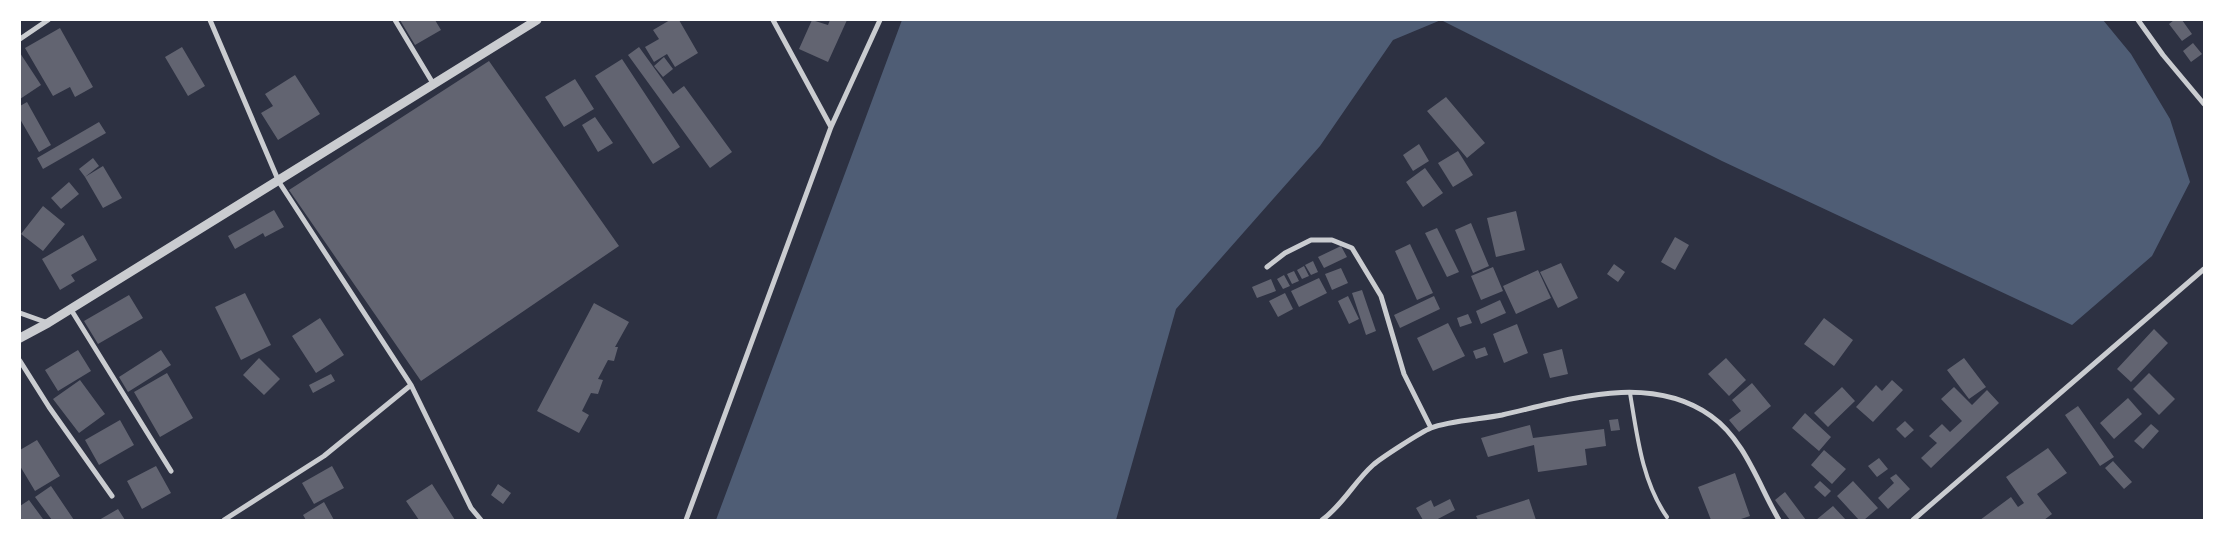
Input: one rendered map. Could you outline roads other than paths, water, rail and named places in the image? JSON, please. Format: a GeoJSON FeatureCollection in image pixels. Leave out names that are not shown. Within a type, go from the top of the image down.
{"type":"FeatureCollection","features":[{"type":"Feature","properties":{"kind":"street"},"geometry":{"type":"LineString","coordinates":[[20,39],[48,20]]}},
{"type":"Feature","properties":{"kind":"street"},"geometry":{"type":"LineString","coordinates":[[210,20],[279,182],[412,385],[471,508],[481,520]]}},
{"type":"Feature","properties":{"kind":"street"},"geometry":{"type":"LineString","coordinates":[[395,20],[434,85]]}},
{"type":"Feature","properties":{"kind":"street"},"geometry":{"type":"LineString","coordinates":[[20,338],[48,323],[279,182],[537,20]]}},
{"type":"Feature","properties":{"kind":"street"},"geometry":{"type":"LineString","coordinates":[[773,20],[831,127]]}},
{"type":"Feature","properties":{"kind":"street"},"geometry":{"type":"LineString","coordinates":[[686,520],[831,127],[880,20]]}},
{"type":"Feature","properties":{"kind":"street"},"geometry":{"type":"LineString","coordinates":[[2138,20],[2163,55],[2204,104]]}},
{"type":"Feature","properties":{"kind":"street"},"geometry":{"type":"LineString","coordinates":[[1267,267],[1285,253],[1311,240],[1332,240],[1352,248],[1381,296],[1404,374],[1431,428]]}},
{"type":"Feature","properties":{"kind":"street"},"geometry":{"type":"LineString","coordinates":[[1913,520],[2204,269]]}},
{"type":"Feature","properties":{"kind":"street"},"geometry":{"type":"LineString","coordinates":[[70,308],[171,471]]}},
{"type":"Feature","properties":{"kind":"street"},"geometry":{"type":"LineString","coordinates":[[20,313],[48,323]]}},
{"type":"Feature","properties":{"kind":"street"},"geometry":{"type":"LineString","coordinates":[[20,361],[49,407],[112,496]]}},
{"type":"Feature","properties":{"kind":"street"},"geometry":{"type":"LineString","coordinates":[[224,520],[324,456],[412,385]]}},
{"type":"Feature","properties":{"kind":"street"},"geometry":{"type":"LineString","coordinates":[[1322,520],[1336,510],[1374,464],[1431,428],[1502,415],[1562,400],[1612,393],[1646,393],[1682,401],[1712,416],[1738,444],[1779,520]]}},
{"type":"Feature","properties":{"kind":"lane"},"geometry":{"type":"LineString","coordinates":[[1630,393],[1638,445],[1656,501],[1667,517]]}},
{"type":"Feature","properties":{"kind":"water"},"geometry":{"type":"Polygon","coordinates":[[[902,20],[1441,20],[1393,40],[1320,146],[1176,309],[1116,520],[716,520],[902,20]]]}},
{"type":"Feature","properties":{"kind":"water"},"geometry":{"type":"Polygon","coordinates":[[[1441,20],[2103,20],[2131,54],[2170,119],[2190,182],[2152,256],[2072,325],[1722,161],[1441,20]]]}}]}
